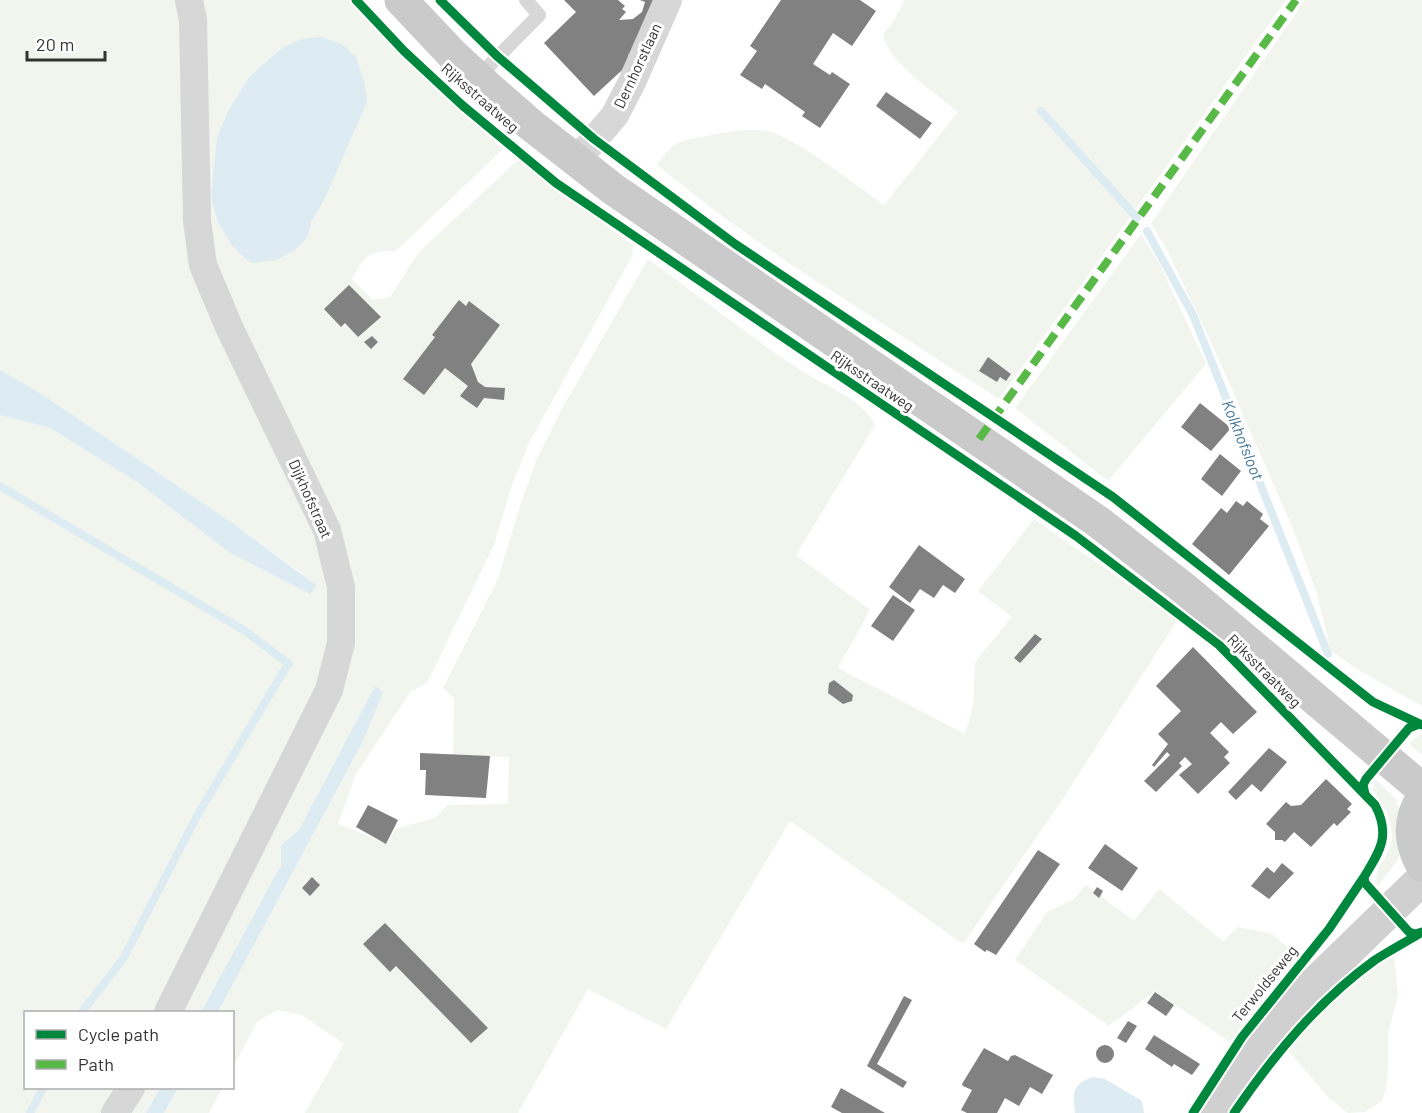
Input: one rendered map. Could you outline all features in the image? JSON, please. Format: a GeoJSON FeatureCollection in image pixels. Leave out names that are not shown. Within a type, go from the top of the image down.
{"type":"FeatureCollection","features":[{"type":"Feature","properties":{"kind":"main road","name":"Rijksstraatweg"},"geometry":{"type":"LineString","coordinates":[[401,0],[478,77],[576,161],[655,220],[1106,527],[1186,590],[1422,789]]}},
{"type":"Feature","properties":{"kind":"main road"},"geometry":{"type":"LineString","coordinates":[[1422,799],[1414,815],[1412,827],[1416,852],[1422,865]]}},
{"type":"Feature","properties":{"kind":"main road"},"geometry":{"type":"LineString","coordinates":[[1212,1113],[1279,1018],[1422,879]]}},
{"type":"Feature","properties":{"kind":"street","name":"Dijkhofstraat"},"geometry":{"type":"LineString","coordinates":[[168,1011],[328,690],[341,643],[341,587],[327,530],[229,327],[203,265],[197,221],[194,20],[189,0]]}},
{"type":"Feature","properties":{"kind":"street","name":"Dernhorstlaan"},"geometry":{"type":"LineString","coordinates":[[576,161],[615,115],[668,0]]}},
{"type":"Feature","properties":{"kind":"street"},"geometry":{"type":"LineString","coordinates":[[115,1113],[130,1089]]}},
{"type":"Feature","properties":{"kind":"lane"},"geometry":{"type":"LineString","coordinates":[[478,77],[539,15],[526,0]]}},
{"type":"Feature","properties":{"kind":"shaded area"},"geometry":{"type":"Polygon","coordinates":[[[0,0],[179,0],[185,179],[318,535],[332,623],[320,686],[163,1011],[24,1011],[24,1089],[121,1089],[106,1113],[0,1113],[0,415],[50,428],[137,482],[305,576],[231,522],[40,393],[0,370],[0,0]]]}},
{"type":"Feature","properties":{"kind":"shaded area"},"geometry":{"type":"Polygon","coordinates":[[[201,0],[348,0],[399,55],[503,149],[396,251],[378,252],[364,260],[352,279],[373,300],[390,297],[418,253],[518,160],[633,245],[632,256],[529,443],[512,485],[494,545],[427,683],[411,691],[356,774],[338,824],[388,844],[395,829],[435,818],[447,805],[508,804],[509,757],[453,756],[454,698],[443,688],[498,579],[536,461],[564,405],[648,259],[782,358],[853,400],[875,425],[796,555],[870,610],[838,668],[965,734],[973,706],[975,662],[1012,617],[978,591],[1034,519],[1178,619],[1062,800],[963,944],[790,821],[666,1029],[588,989],[518,1113],[305,1113],[344,1044],[302,1015],[277,1010],[257,1022],[234,1066],[234,1011],[219,1011],[363,741],[375,686],[299,831],[281,845],[281,865],[202,1011],[179,1011],[353,626],[209,252],[201,0]],[[282,48],[249,77],[228,111],[217,137],[215,160],[307,238],[312,221],[326,196],[282,48]]]}},
{"type":"Feature","properties":{"kind":"shaded area"},"geometry":{"type":"Polygon","coordinates":[[[905,0],[1286,0],[999,399],[787,262],[723,217],[657,165],[672,147],[683,141],[736,131],[766,131],[792,141],[808,151],[884,205],[958,112],[903,66],[886,44],[883,34],[891,25],[905,0]]]}},
{"type":"Feature","properties":{"kind":"shaded area"},"geometry":{"type":"Polygon","coordinates":[[[1305,0],[1422,0],[1422,706],[1360,671],[1331,651],[1316,591],[1294,531],[1212,344],[1168,252],[1151,223],[1305,0]]]}},
{"type":"Feature","properties":{"kind":"shaded area"},"geometry":{"type":"Polygon","coordinates":[[[321,37],[342,44],[356,57],[364,81],[367,102],[326,196],[312,221],[307,238],[295,250],[276,260],[251,263],[233,247],[217,220],[211,196],[217,137],[228,111],[249,77],[282,48],[301,39],[321,37]]]}},
{"type":"Feature","properties":{"kind":"shaded area"},"geometry":{"type":"Polygon","coordinates":[[[1141,234],[1161,267],[1206,364],[1108,481],[1015,408],[1141,234]]]}},
{"type":"Feature","properties":{"kind":"shaded area"},"geometry":{"type":"Polygon","coordinates":[[[0,370],[40,393],[231,522],[317,586],[310,594],[229,552],[137,482],[50,428],[0,415],[0,370]]]}},
{"type":"Feature","properties":{"kind":"shaded area"},"geometry":{"type":"Polygon","coordinates":[[[375,686],[383,692],[363,741],[219,1011],[202,1011],[281,865],[281,845],[299,830],[375,686]]]}},
{"type":"Feature","properties":{"kind":"shaded area"},"geometry":{"type":"Polygon","coordinates":[[[1422,735],[1422,755],[1409,744],[1422,735]]]}},
{"type":"Feature","properties":{"kind":"shaded area"},"geometry":{"type":"Polygon","coordinates":[[[1375,779],[1396,799],[1402,817],[1402,844],[1398,860],[1377,887],[1377,872],[1388,852],[1392,835],[1386,811],[1373,790],[1375,779]]]}},
{"type":"Feature","properties":{"kind":"shaded area"},"geometry":{"type":"Polygon","coordinates":[[[1086,885],[1134,921],[1159,889],[1223,941],[1238,927],[1270,933],[1299,956],[1272,986],[1230,1042],[1155,991],[1109,1026],[1015,960],[1047,912],[1074,899],[1086,885]]]}},
{"type":"Feature","properties":{"kind":"shaded area"},"geometry":{"type":"Polygon","coordinates":[[[1394,955],[1398,996],[1388,1032],[1386,1088],[1382,1101],[1365,1112],[1348,1113],[1328,1097],[1287,1049],[1337,998],[1394,955]]]}},
{"type":"Feature","properties":{"kind":"shaded area"},"geometry":{"type":"Polygon","coordinates":[[[1093,1077],[1105,1079],[1142,1101],[1144,1113],[1075,1113],[1074,1094],[1077,1086],[1093,1077]]]}},
{"type":"Feature","properties":{"kind":"shaded area"},"geometry":{"type":"Polygon","coordinates":[[[139,1089],[159,1089],[146,1113],[126,1113],[139,1089]]]}},
{"type":"Feature","properties":{"kind":"shaded area"},"geometry":{"type":"Polygon","coordinates":[[[159,1089],[177,1089],[164,1113],[146,1113],[159,1089]]]}},
{"type":"Feature","properties":{"kind":"shaded area"},"geometry":{"type":"Polygon","coordinates":[[[177,1089],[221,1089],[209,1113],[164,1113],[177,1089]]]}},
{"type":"Feature","properties":{"kind":"building"},"geometry":{"type":"Polygon","coordinates":[[[564,0],[618,0],[625,6],[622,9],[626,12],[619,20],[633,19],[642,12],[645,2],[640,0],[660,0],[643,41],[628,55],[633,60],[594,96],[544,43],[576,12],[564,0]]]}},
{"type":"Feature","properties":{"kind":"building"},"geometry":{"type":"Polygon","coordinates":[[[781,0],[860,0],[876,11],[852,46],[833,33],[813,64],[830,75],[832,72],[850,84],[820,128],[802,116],[805,112],[765,84],[762,89],[740,75],[757,51],[750,46],[781,0]]]}},
{"type":"Feature","properties":{"kind":"building"},"geometry":{"type":"Polygon","coordinates":[[[886,92],[932,123],[920,139],[876,106],[886,92]]]}},
{"type":"Feature","properties":{"kind":"building"},"geometry":{"type":"Polygon","coordinates":[[[349,285],[381,317],[358,337],[345,323],[341,327],[324,309],[349,285]]]}},
{"type":"Feature","properties":{"kind":"building"},"geometry":{"type":"Polygon","coordinates":[[[459,300],[466,306],[469,301],[500,325],[471,364],[478,382],[485,387],[505,388],[504,400],[484,398],[477,408],[460,396],[468,386],[445,368],[424,395],[403,379],[435,337],[432,335],[459,300]]]}},
{"type":"Feature","properties":{"kind":"building"},"geometry":{"type":"Polygon","coordinates":[[[372,336],[378,342],[371,349],[364,342],[372,336]]]}},
{"type":"Feature","properties":{"kind":"building"},"geometry":{"type":"Polygon","coordinates":[[[988,357],[1011,374],[1006,381],[1000,377],[997,382],[979,371],[988,357]]]}},
{"type":"Feature","properties":{"kind":"building"},"geometry":{"type":"Polygon","coordinates":[[[1200,403],[1231,428],[1211,451],[1181,427],[1200,403]]]}},
{"type":"Feature","properties":{"kind":"building"},"geometry":{"type":"Polygon","coordinates":[[[1220,454],[1241,471],[1222,496],[1201,479],[1220,454]]]}},
{"type":"Feature","properties":{"kind":"building"},"geometry":{"type":"Polygon","coordinates":[[[1236,501],[1243,506],[1247,501],[1263,514],[1260,519],[1269,526],[1229,575],[1192,544],[1221,508],[1227,513],[1236,501]]]}},
{"type":"Feature","properties":{"kind":"building"},"geometry":{"type":"Polygon","coordinates":[[[919,545],[965,579],[955,593],[943,585],[934,598],[920,589],[910,603],[889,587],[919,545]]]}},
{"type":"Feature","properties":{"kind":"building"},"geometry":{"type":"Polygon","coordinates":[[[893,595],[915,610],[893,641],[871,626],[893,595]]]}},
{"type":"Feature","properties":{"kind":"building"},"geometry":{"type":"Polygon","coordinates":[[[1035,634],[1042,639],[1020,663],[1014,658],[1035,634]]]}},
{"type":"Feature","properties":{"kind":"building"},"geometry":{"type":"Polygon","coordinates":[[[1193,647],[1257,712],[1233,734],[1221,722],[1210,733],[1229,752],[1224,757],[1230,763],[1198,794],[1179,775],[1192,764],[1185,757],[1179,763],[1182,766],[1156,792],[1144,781],[1170,755],[1167,752],[1154,767],[1152,765],[1168,744],[1158,734],[1181,711],[1156,686],[1193,647]]]}},
{"type":"Feature","properties":{"kind":"building"},"geometry":{"type":"Polygon","coordinates":[[[834,680],[853,695],[852,701],[843,704],[828,693],[829,683],[834,680]]]}},
{"type":"Feature","properties":{"kind":"building"},"geometry":{"type":"Polygon","coordinates":[[[1269,748],[1287,762],[1261,792],[1252,784],[1236,800],[1228,792],[1269,748]]]}},
{"type":"Feature","properties":{"kind":"building"},"geometry":{"type":"Polygon","coordinates":[[[420,753],[490,756],[486,798],[425,795],[426,770],[420,770],[420,753]]]}},
{"type":"Feature","properties":{"kind":"building"},"geometry":{"type":"Polygon","coordinates":[[[1326,779],[1352,804],[1347,809],[1351,812],[1337,826],[1334,823],[1311,847],[1294,832],[1285,842],[1275,840],[1275,832],[1266,824],[1286,802],[1291,806],[1301,805],[1326,779]]]}},
{"type":"Feature","properties":{"kind":"building"},"geometry":{"type":"Polygon","coordinates":[[[368,805],[398,820],[386,844],[356,827],[368,805]]]}},
{"type":"Feature","properties":{"kind":"building"},"geometry":{"type":"Polygon","coordinates":[[[1105,844],[1138,868],[1122,891],[1088,868],[1105,844]]]}},
{"type":"Feature","properties":{"kind":"building"},"geometry":{"type":"Polygon","coordinates":[[[1038,850],[1060,864],[996,955],[987,950],[985,952],[974,944],[1038,850]]]}},
{"type":"Feature","properties":{"kind":"building"},"geometry":{"type":"Polygon","coordinates":[[[1282,863],[1294,873],[1269,899],[1251,886],[1267,867],[1274,873],[1282,863]]]}},
{"type":"Feature","properties":{"kind":"building"},"geometry":{"type":"Polygon","coordinates":[[[312,877],[320,885],[310,896],[302,888],[312,877]]]}},
{"type":"Feature","properties":{"kind":"building"},"geometry":{"type":"Polygon","coordinates":[[[1097,887],[1103,891],[1099,898],[1093,893],[1097,887]]]}},
{"type":"Feature","properties":{"kind":"building"},"geometry":{"type":"Polygon","coordinates":[[[385,923],[488,1028],[471,1043],[396,966],[390,972],[363,944],[385,923]]]}},
{"type":"Feature","properties":{"kind":"building"},"geometry":{"type":"Polygon","coordinates":[[[1155,992],[1174,1005],[1166,1016],[1147,1003],[1155,992]]]}},
{"type":"Feature","properties":{"kind":"building"},"geometry":{"type":"Polygon","coordinates":[[[904,996],[912,1000],[877,1064],[907,1082],[903,1088],[867,1066],[904,996]]]}},
{"type":"Feature","properties":{"kind":"building"},"geometry":{"type":"Polygon","coordinates":[[[1128,1021],[1137,1026],[1126,1043],[1117,1038],[1128,1021]]]}},
{"type":"Feature","properties":{"kind":"building"},"geometry":{"type":"Polygon","coordinates":[[[1154,1035],[1200,1064],[1192,1075],[1174,1064],[1172,1067],[1145,1049],[1154,1035]]]}},
{"type":"Feature","properties":{"kind":"building"},"geometry":{"type":"Polygon","coordinates":[[[1105,1045],[1111,1048],[1114,1054],[1111,1060],[1105,1063],[1099,1060],[1096,1054],[1099,1048],[1105,1045]]]}},
{"type":"Feature","properties":{"kind":"building"},"geometry":{"type":"Polygon","coordinates":[[[984,1048],[1008,1061],[1011,1056],[1015,1055],[1053,1075],[1042,1094],[1030,1087],[1019,1106],[1005,1098],[997,1113],[967,1113],[961,1110],[972,1090],[962,1084],[984,1048]]]}},
{"type":"Feature","properties":{"kind":"building"},"geometry":{"type":"Polygon","coordinates":[[[841,1088],[885,1113],[842,1113],[831,1107],[841,1088]]]}},
{"type":"Feature","properties":{"kind":"waterway","name":"Kolkhofsloot"},"geometry":{"type":"LineString","coordinates":[[1041,111],[1137,218]]}},
{"type":"Feature","properties":{"kind":"waterway","name":"Kolkhofsloot"},"geometry":{"type":"LineString","coordinates":[[1147,231],[1193,315],[1328,654]]}},
{"type":"Feature","properties":{"kind":"waterway"},"geometry":{"type":"LineString","coordinates":[[0,486],[245,631],[289,664],[198,814],[123,959],[83,1011]]}},
{"type":"Feature","properties":{"kind":"waterway"},"geometry":{"type":"LineString","coordinates":[[30,1113],[42,1089]]}},
{"type":"Feature","properties":{"kind":"marked path"},"geometry":{"type":"LineString","coordinates":[[979,439],[1296,0]]}},
{"type":"Feature","properties":{"kind":"cycle path"},"geometry":{"type":"LineString","coordinates":[[356,0],[404,51],[462,105],[556,183],[1076,536],[1219,645],[1375,805],[1380,816],[1383,834],[1379,851],[1364,877],[1365,883],[1409,932],[1415,934],[1422,932]]}},
{"type":"Feature","properties":{"kind":"cycle path"},"geometry":{"type":"LineString","coordinates":[[440,0],[497,56],[594,139],[735,244],[1113,497],[1373,702],[1422,725]]}},
{"type":"Feature","properties":{"kind":"cycle path"},"geometry":{"type":"LineString","coordinates":[[1365,794],[1363,785],[1366,779],[1409,728],[1419,724]]}},
{"type":"Feature","properties":{"kind":"cycle path","name":"Terwoldseweg"},"geometry":{"type":"LineString","coordinates":[[1193,1113],[1242,1037],[1329,929],[1364,877]]}},
{"type":"Feature","properties":{"kind":"cycle path"},"geometry":{"type":"LineString","coordinates":[[1234,1113],[1281,1050],[1334,993],[1375,960],[1419,934]]}}]}
